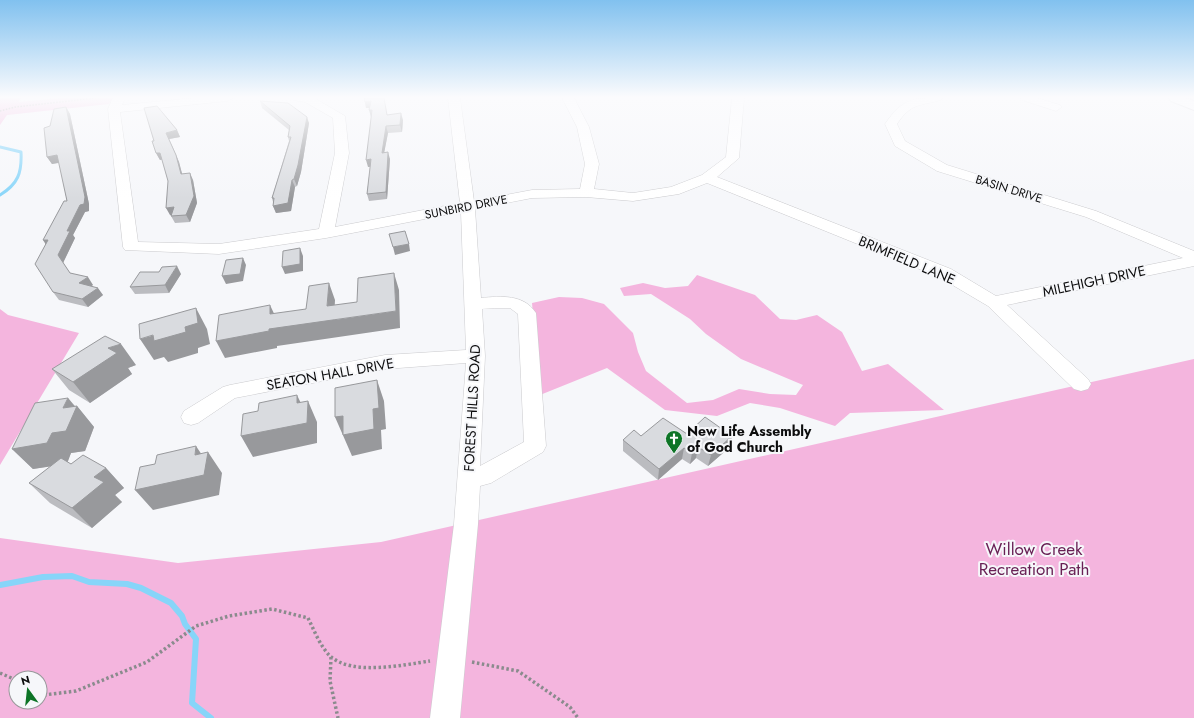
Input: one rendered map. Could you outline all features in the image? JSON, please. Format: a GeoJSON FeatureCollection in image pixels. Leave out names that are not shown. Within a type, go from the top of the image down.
{"type":"FeatureCollection","features":[{"type":"Feature","properties":{"kind":"street","name":"SUNBIRD DRIVE"},"geometry":{"type":"LineString","coordinates":[[119,132],[131,247],[219,249],[326,233],[532,194],[586,193],[633,197],[674,191],[706,178],[732,158],[735,132]]}},
{"type":"Feature","properties":{"kind":"street"},"geometry":{"type":"LineString","coordinates":[[326,233],[342,153],[340,132]]}},
{"type":"Feature","properties":{"kind":"street","name":"FOREST HILLS ROAD"},"geometry":{"type":"LineString","coordinates":[[445,718],[466,524],[476,356],[468,207],[458,132]]}},
{"type":"Feature","properties":{"kind":"street"},"geometry":{"type":"LineString","coordinates":[[584,132],[592,164],[586,193]]}},
{"type":"Feature","properties":{"kind":"street","name":"BASIN DRIVE"},"geometry":{"type":"LineString","coordinates":[[895,132],[900,143],[942,168],[1091,214],[1194,257]]}},
{"type":"Feature","properties":{"kind":"street","name":"BRIMFIELD LANE"},"geometry":{"type":"LineString","coordinates":[[706,178],[945,273],[994,302],[1081,384]]}},
{"type":"Feature","properties":{"kind":"street","name":"MILEHIGH DRIVE"},"geometry":{"type":"LineString","coordinates":[[994,302],[1194,261]]}},
{"type":"Feature","properties":{"kind":"street"},"geometry":{"type":"LineString","coordinates":[[469,478],[483,476],[535,446],[527,313],[523,307],[513,303],[474,304]]}},
{"type":"Feature","properties":{"kind":"street","name":"SEATON HALL DRIVE"},"geometry":{"type":"LineString","coordinates":[[191,417],[230,392],[385,362],[476,356]]}},
{"type":"Feature","properties":{"kind":"path"},"geometry":{"type":"LineString","coordinates":[[48,694],[76,690],[147,662],[196,626],[229,616],[272,609],[308,618],[331,657],[330,680],[338,718]]}},
{"type":"Feature","properties":{"kind":"path"},"geometry":{"type":"LineString","coordinates":[[331,657],[353,667],[395,667],[452,658],[518,671],[570,707],[578,718]]}},
{"type":"Feature","properties":{"kind":"green space"},"geometry":{"type":"Polygon","coordinates":[[[697,275],[755,295],[780,319],[796,320],[817,315],[842,332],[862,371],[888,364],[944,410],[850,413],[835,426],[780,408],[750,403],[717,416],[665,410],[607,368],[540,395],[532,303],[559,297],[582,298],[604,304],[633,333],[638,352],[646,371],[687,403],[713,400],[739,389],[770,394],[796,395],[803,385],[741,359],[706,334],[690,319],[651,294],[624,296],[620,288],[643,283],[665,288],[688,286],[697,275]]]}},
{"type":"Feature","properties":{"kind":"green space"},"geometry":{"type":"Polygon","coordinates":[[[0,309],[8,315],[79,333],[0,465],[0,309]]]}},
{"type":"Feature","properties":{"kind":"green space","name":"Willow Creek Recreation Path"},"geometry":{"type":"Polygon","coordinates":[[[1194,359],[1194,718],[0,718],[0,538],[178,563],[381,542],[1194,359]]]}},
{"type":"Feature","properties":{"kind":"building"},"geometry":{"type":"Polygon","coordinates":[[[44,132],[71,132],[85,197],[84,204],[80,205],[67,231],[70,231],[58,255],[70,273],[88,277],[79,283],[98,288],[82,299],[53,292],[35,264],[48,240],[43,240],[64,201],[67,201],[57,155],[47,157],[44,132]]]}},
{"type":"Feature","properties":{"kind":"building"},"geometry":{"type":"Polygon","coordinates":[[[151,132],[171,132],[166,133],[176,155],[181,174],[190,173],[194,196],[186,215],[171,216],[174,207],[166,208],[168,181],[160,153],[156,153],[152,141],[154,141],[151,132]]]}},
{"type":"Feature","properties":{"kind":"building"},"geometry":{"type":"Polygon","coordinates":[[[289,132],[304,132],[298,165],[294,179],[292,180],[288,203],[273,206],[274,198],[272,198],[291,137],[288,137],[289,132]]]}},
{"type":"Feature","properties":{"kind":"building"},"geometry":{"type":"Polygon","coordinates":[[[369,132],[385,132],[382,153],[388,152],[386,192],[367,194],[371,159],[366,160],[369,132]]]}},
{"type":"Feature","properties":{"kind":"building"},"geometry":{"type":"Polygon","coordinates":[[[405,231],[409,244],[393,247],[389,234],[405,231]]]}},
{"type":"Feature","properties":{"kind":"building"},"geometry":{"type":"Polygon","coordinates":[[[300,248],[300,264],[282,267],[283,251],[300,248]]]}},
{"type":"Feature","properties":{"kind":"building"},"geometry":{"type":"Polygon","coordinates":[[[243,258],[240,274],[222,276],[226,260],[243,258]]]}},
{"type":"Feature","properties":{"kind":"building"},"geometry":{"type":"Polygon","coordinates":[[[177,266],[165,285],[130,287],[140,272],[159,272],[162,267],[177,266]]]}},
{"type":"Feature","properties":{"kind":"building"},"geometry":{"type":"Polygon","coordinates":[[[394,273],[396,311],[269,329],[269,331],[216,341],[219,315],[270,305],[270,314],[306,309],[309,286],[329,283],[327,306],[357,302],[358,278],[394,273]]]}},
{"type":"Feature","properties":{"kind":"building"},"geometry":{"type":"Polygon","coordinates":[[[196,308],[198,323],[185,327],[186,332],[154,341],[153,335],[140,339],[139,324],[196,308]]]}},
{"type":"Feature","properties":{"kind":"building"},"geometry":{"type":"Polygon","coordinates":[[[105,336],[121,344],[108,348],[117,353],[73,382],[52,369],[105,336]]]}},
{"type":"Feature","properties":{"kind":"building"},"geometry":{"type":"Polygon","coordinates":[[[377,380],[379,408],[373,409],[374,429],[343,435],[343,416],[335,417],[335,388],[377,380]]]}},
{"type":"Feature","properties":{"kind":"building"},"geometry":{"type":"Polygon","coordinates":[[[297,395],[297,403],[308,401],[307,423],[241,436],[243,414],[258,411],[259,403],[297,395]]]}},
{"type":"Feature","properties":{"kind":"building"},"geometry":{"type":"Polygon","coordinates":[[[68,398],[63,408],[77,406],[66,431],[52,433],[47,443],[12,449],[35,403],[68,398]]]}},
{"type":"Feature","properties":{"kind":"building"},"geometry":{"type":"Polygon","coordinates":[[[705,417],[732,436],[711,455],[698,447],[692,453],[684,448],[659,469],[623,440],[634,430],[641,436],[663,418],[687,434],[705,417]]]}},
{"type":"Feature","properties":{"kind":"building"},"geometry":{"type":"Polygon","coordinates":[[[196,446],[195,455],[208,452],[204,475],[135,490],[140,467],[155,464],[157,455],[196,446]]]}},
{"type":"Feature","properties":{"kind":"building"},"geometry":{"type":"Polygon","coordinates":[[[83,455],[106,468],[94,477],[104,482],[72,508],[29,483],[61,458],[71,464],[83,455]]]}},
{"type":"Feature","properties":{"kind":"waterway"},"geometry":{"type":"LineString","coordinates":[[0,147],[21,152],[21,166],[18,177],[11,187],[0,195]]}},
{"type":"Feature","properties":{"kind":"waterway"},"geometry":{"type":"LineString","coordinates":[[0,585],[43,577],[72,576],[89,582],[127,584],[141,588],[171,603],[182,616],[185,624],[196,639],[192,703],[211,718]]}},
{"type":"Feature","properties":{"kind":"place","name":"New Life Assembly of God Church"},"geometry":{"type":"Point","coordinates":[674,454]}}]}
